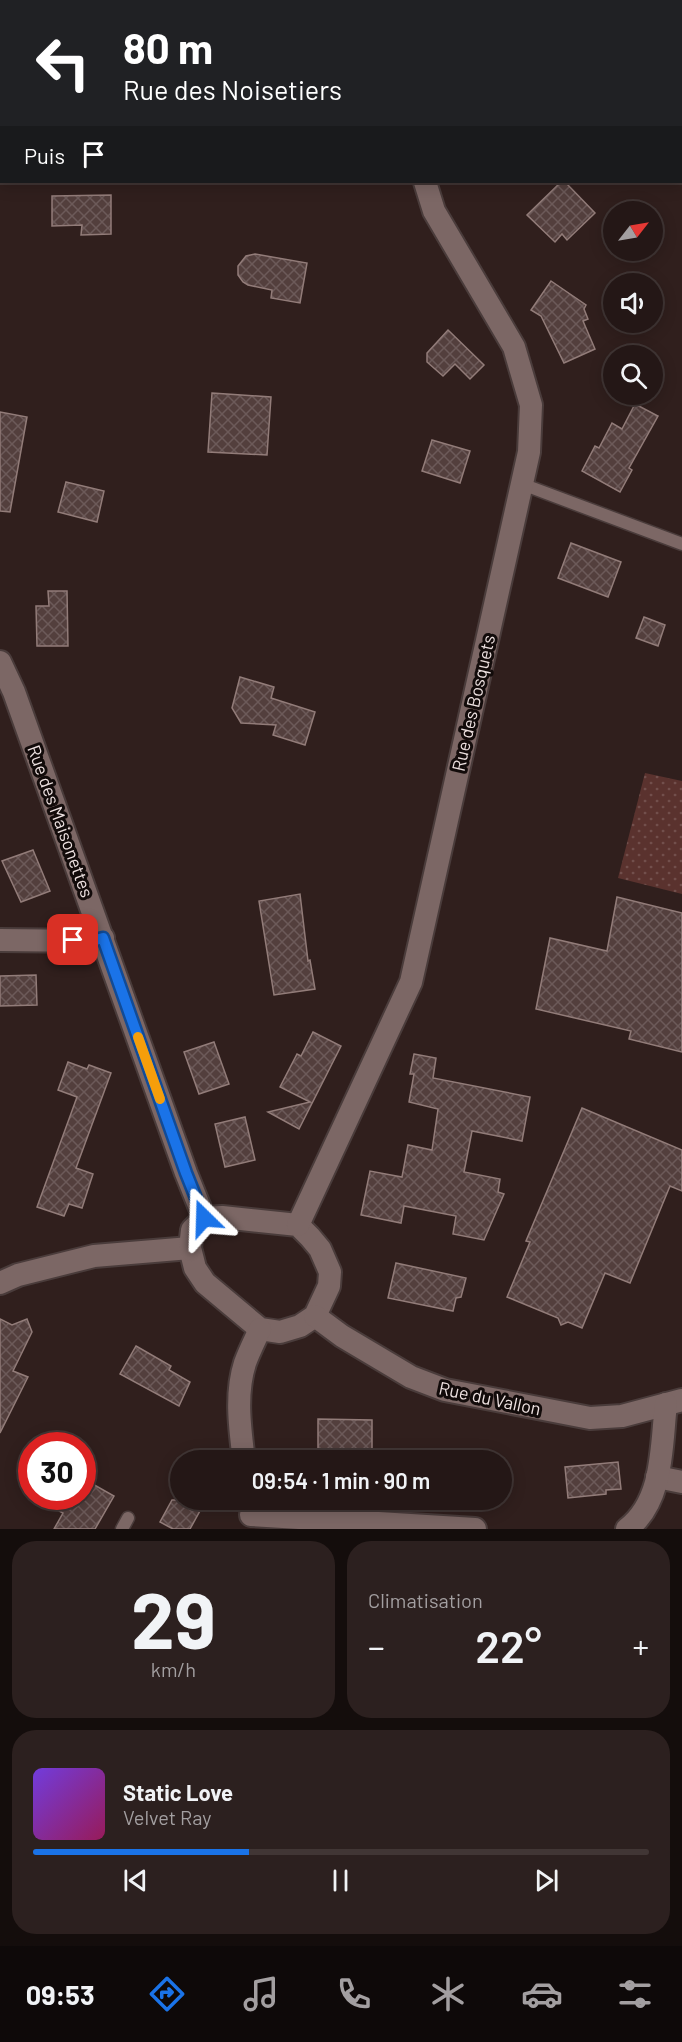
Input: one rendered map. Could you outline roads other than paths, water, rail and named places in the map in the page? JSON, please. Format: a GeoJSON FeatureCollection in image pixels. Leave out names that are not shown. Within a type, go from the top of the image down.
{"type":"FeatureCollection","features":[{"type":"Feature","properties":{"kind":"street","name":"Rue des Bosquets"},"geometry":{"type":"LineString","coordinates":[[298,1225],[411,982],[529,452],[531,405],[514,347],[435,211],[425,183]]}},
{"type":"Feature","properties":{"kind":"street","name":"Rue des Maisonettes"},"geometry":{"type":"LineString","coordinates":[[0,662],[14,692],[204,1218]]}},
{"type":"Feature","properties":{"kind":"street"},"geometry":{"type":"LineString","coordinates":[[0,940],[92,941],[103,938]]}},
{"type":"Feature","properties":{"kind":"street"},"geometry":{"type":"LineString","coordinates":[[222,1217],[298,1225],[320,1249],[330,1272],[329,1286],[315,1316],[300,1326],[280,1332],[260,1329],[205,1283],[195,1268],[190,1248],[192,1230],[204,1218],[222,1217]]}},
{"type":"Feature","properties":{"kind":"street"},"geometry":{"type":"LineString","coordinates":[[0,1283],[18,1275],[94,1256],[190,1248]]}},
{"type":"Feature","properties":{"kind":"street","name":"Rue du Vallon"},"geometry":{"type":"LineString","coordinates":[[315,1316],[342,1336],[411,1377],[445,1390],[590,1418],[622,1416],[674,1402]]}},
{"type":"Feature","properties":{"kind":"street"},"geometry":{"type":"LineString","coordinates":[[242,1450],[239,1396],[245,1365],[260,1329]]}},
{"type":"Feature","properties":{"kind":"street"},"geometry":{"type":"LineString","coordinates":[[627,1529],[641,1516],[651,1499],[674,1402]]}},
{"type":"Feature","properties":{"kind":"street"},"geometry":{"type":"LineString","coordinates":[[657,1477],[682,1482]]}},
{"type":"Feature","properties":{"kind":"street"},"geometry":{"type":"LineString","coordinates":[[251,1515],[475,1529]]}},
{"type":"Feature","properties":{"kind":"lane"},"geometry":{"type":"LineString","coordinates":[[522,484],[682,544]]}}]}
